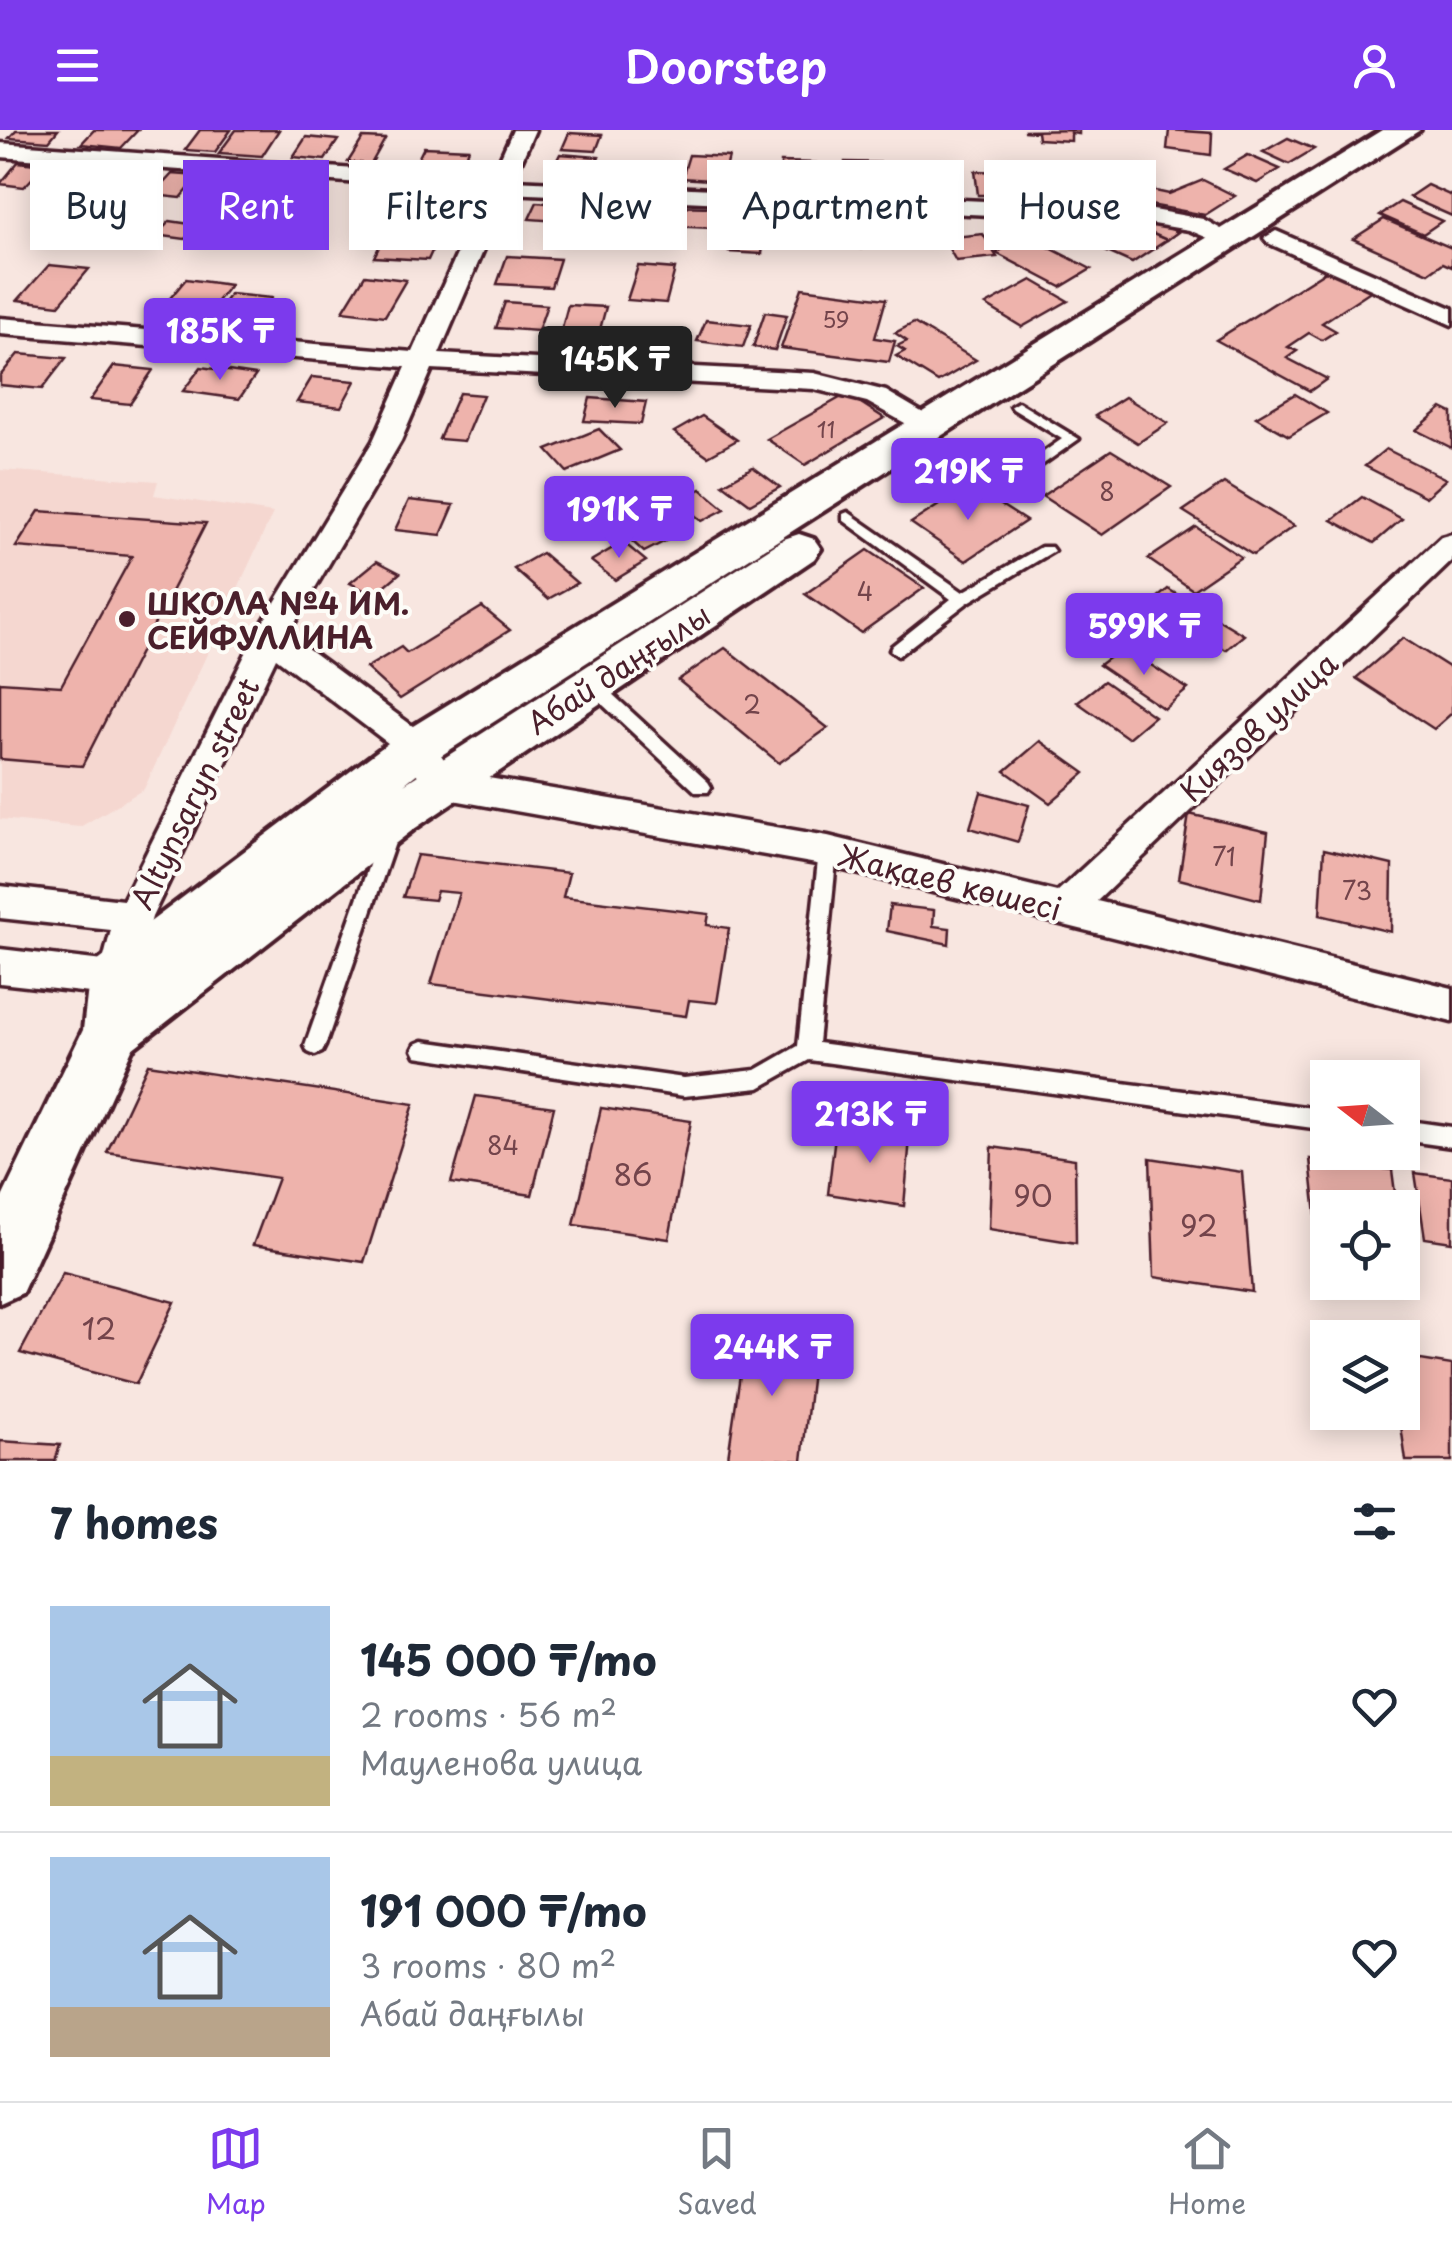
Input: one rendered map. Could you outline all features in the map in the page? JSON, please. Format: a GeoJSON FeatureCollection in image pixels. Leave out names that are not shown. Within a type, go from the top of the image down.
{"type":"FeatureCollection","features":[{"type":"Feature","properties":{"kind":"street","name":"Altynsaryn street"},"geometry":{"type":"LineString","coordinates":[[511,160],[524,130]]}},
{"type":"Feature","properties":{"kind":"street","name":"Абай даңғылы"},"geometry":{"type":"LineString","coordinates":[[114,1005],[592,685],[1441,130]]}},
{"type":"Feature","properties":{"kind":"street","name":"Абай даңғылы"},"geometry":{"type":"LineString","coordinates":[[114,1005],[417,747],[1400,132]]}},
{"type":"Feature","properties":{"kind":"street"},"geometry":{"type":"LineString","coordinates":[[0,150],[349,175]]}},
{"type":"Feature","properties":{"kind":"street"},"geometry":{"type":"LineString","coordinates":[[523,187],[1142,215],[1196,224],[1229,240]]}},
{"type":"Feature","properties":{"kind":"street"},"geometry":{"type":"LineString","coordinates":[[1276,238],[1452,317]]}},
{"type":"Feature","properties":{"kind":"street","name":"Altynsaryn street"},"geometry":{"type":"LineString","coordinates":[[114,1005],[132,916],[270,637],[388,442],[472,250]]}},
{"type":"Feature","properties":{"kind":"street"},"geometry":{"type":"LineString","coordinates":[[0,326],[424,361],[828,382],[889,399],[933,427]]}},
{"type":"Feature","properties":{"kind":"street","name":"Киязов улица"},"geometry":{"type":"LineString","coordinates":[[1064,909],[1452,544]]}},
{"type":"Feature","properties":{"kind":"street"},"geometry":{"type":"LineString","coordinates":[[270,637],[417,747],[442,784]]}},
{"type":"Feature","properties":{"kind":"street","name":"Жақаев көшесі"},"geometry":{"type":"LineString","coordinates":[[442,784],[828,851],[1452,1005]]}},
{"type":"Feature","properties":{"kind":"street"},"geometry":{"type":"LineString","coordinates":[[0,902],[132,916]]}},
{"type":"Feature","properties":{"kind":"street"},"geometry":{"type":"LineString","coordinates":[[0,966],[114,1005],[0,1271]]}},
{"type":"Feature","properties":{"kind":"lane"},"geometry":{"type":"LineString","coordinates":[[1009,483],[1072,439],[1018,406]]}},
{"type":"Feature","properties":{"kind":"lane"},"geometry":{"type":"LineString","coordinates":[[848,518],[962,598]]}},
{"type":"Feature","properties":{"kind":"lane"},"geometry":{"type":"LineString","coordinates":[[898,650],[962,598],[1046,551]]}},
{"type":"Feature","properties":{"kind":"lane"},"geometry":{"type":"LineString","coordinates":[[592,685],[702,787]]}},
{"type":"Feature","properties":{"kind":"lane"},"geometry":{"type":"LineString","coordinates":[[315,1046],[396,815]]}},
{"type":"Feature","properties":{"kind":"lane"},"geometry":{"type":"LineString","coordinates":[[807,1051],[828,851]]}},
{"type":"Feature","properties":{"kind":"lane"},"geometry":{"type":"LineString","coordinates":[[423,1050],[684,1088],[758,1079],[807,1051],[1310,1118]]}},
{"type":"Feature","properties":{"kind":"lane"},"geometry":{"type":"LineString","coordinates":[[1420,1133],[1452,1137]]}},
{"type":"Feature","properties":{"kind":"shaded area"},"geometry":{"type":"Polygon","coordinates":[[[0,470],[158,481],[154,495],[273,513],[144,789],[80,827],[0,819],[0,470]]]}},
{"type":"Feature","properties":{"kind":"building"},"geometry":{"type":"Polygon","coordinates":[[[16,130],[58,130],[49,141],[9,138],[16,130]]]}},
{"type":"Feature","properties":{"kind":"building"},"geometry":{"type":"Polygon","coordinates":[[[94,130],[138,130],[121,148],[81,144],[94,130]]]}},
{"type":"Feature","properties":{"kind":"building"},"geometry":{"type":"Polygon","coordinates":[[[200,130],[231,130],[215,152],[185,150],[200,130]]]}},
{"type":"Feature","properties":{"kind":"building"},"geometry":{"type":"Polygon","coordinates":[[[236,130],[279,130],[262,156],[219,153],[236,130]]]}},
{"type":"Feature","properties":{"kind":"building"},"geometry":{"type":"Polygon","coordinates":[[[1079,130],[1079,134],[1071,133],[1071,141],[1038,139],[1037,132],[1023,131],[1079,130]]]}},
{"type":"Feature","properties":{"kind":"building"},"geometry":{"type":"Polygon","coordinates":[[[1169,130],[1212,133],[1211,155],[1167,149],[1169,130]]]}},
{"type":"Feature","properties":{"kind":"building"},"geometry":{"type":"Polygon","coordinates":[[[569,133],[602,135],[596,151],[562,149],[569,133]]]}},
{"type":"Feature","properties":{"kind":"building"},"geometry":{"type":"Polygon","coordinates":[[[306,137],[338,140],[325,160],[293,157],[306,137]]]}},
{"type":"Feature","properties":{"kind":"building"},"geometry":{"type":"Polygon","coordinates":[[[363,138],[385,139],[373,160],[349,160],[363,138]]]}},
{"type":"Feature","properties":{"kind":"building"},"geometry":{"type":"Polygon","coordinates":[[[1288,138],[1314,149],[1289,164],[1263,152],[1288,138]]]}},
{"type":"Feature","properties":{"kind":"building"},"geometry":{"type":"Polygon","coordinates":[[[424,147],[469,149],[464,160],[418,160],[424,147]]]}},
{"type":"Feature","properties":{"kind":"building"},"geometry":{"type":"Polygon","coordinates":[[[560,154],[599,157],[598,160],[557,160],[560,154]]]}},
{"type":"Feature","properties":{"kind":"building"},"geometry":{"type":"Polygon","coordinates":[[[689,155],[729,157],[707,160],[707,180],[687,178],[689,155]]]}},
{"type":"Feature","properties":{"kind":"building"},"geometry":{"type":"Polygon","coordinates":[[[1248,155],[1280,169],[1257,183],[1224,169],[1248,155]]]}},
{"type":"Feature","properties":{"kind":"building"},"geometry":{"type":"Polygon","coordinates":[[[18,162],[30,163],[30,181],[24,187],[0,184],[18,162]]]}},
{"type":"Feature","properties":{"kind":"building"},"geometry":{"type":"Polygon","coordinates":[[[975,171],[984,171],[984,195],[978,195],[975,171]]]}},
{"type":"Feature","properties":{"kind":"building"},"geometry":{"type":"Polygon","coordinates":[[[172,174],[183,175],[183,196],[163,196],[163,184],[172,174]]]}},
{"type":"Feature","properties":{"kind":"building"},"geometry":{"type":"Polygon","coordinates":[[[1203,180],[1235,196],[1205,215],[1156,206],[1156,191],[1169,194],[1203,180]]]}},
{"type":"Feature","properties":{"kind":"building"},"geometry":{"type":"Polygon","coordinates":[[[1427,185],[1452,196],[1452,216],[1409,197],[1427,185]]]}},
{"type":"Feature","properties":{"kind":"building"},"geometry":{"type":"Polygon","coordinates":[[[537,202],[543,203],[543,220],[529,219],[537,202]]]}},
{"type":"Feature","properties":{"kind":"building"},"geometry":{"type":"Polygon","coordinates":[[[1400,202],[1442,221],[1423,234],[1380,215],[1400,202]]]}},
{"type":"Feature","properties":{"kind":"building"},"geometry":{"type":"Polygon","coordinates":[[[687,206],[707,207],[707,228],[687,227],[687,206]]]}},
{"type":"Feature","properties":{"kind":"building"},"geometry":{"type":"Polygon","coordinates":[[[1384,219],[1452,248],[1452,267],[1443,263],[1429,273],[1353,239],[1384,219]]]}},
{"type":"Feature","properties":{"kind":"building"},"geometry":{"type":"Polygon","coordinates":[[[170,221],[183,223],[183,239],[163,236],[163,228],[170,221]]]}},
{"type":"Feature","properties":{"kind":"building"},"geometry":{"type":"Polygon","coordinates":[[[1156,222],[1178,232],[1167,240],[1156,235],[1156,222]]]}},
{"type":"Feature","properties":{"kind":"building"},"geometry":{"type":"Polygon","coordinates":[[[983,234],[984,250],[993,250],[997,257],[956,261],[950,250],[964,250],[964,236],[983,234]]]}},
{"type":"Feature","properties":{"kind":"building"},"geometry":{"type":"Polygon","coordinates":[[[1156,235],[1167,240],[1156,247],[1156,235]]]}},
{"type":"Feature","properties":{"kind":"building"},"geometry":{"type":"Polygon","coordinates":[[[378,250],[433,250],[428,260],[374,257],[378,250]]]}},
{"type":"Feature","properties":{"kind":"building"},"geometry":{"type":"Polygon","coordinates":[[[729,250],[763,250],[762,254],[729,250]]]}},
{"type":"Feature","properties":{"kind":"building"},"geometry":{"type":"Polygon","coordinates":[[[1054,250],[1091,269],[1061,287],[996,253],[1054,250]]]}},
{"type":"Feature","properties":{"kind":"building"},"geometry":{"type":"Polygon","coordinates":[[[1103,250],[1152,250],[1132,263],[1103,250]]]}},
{"type":"Feature","properties":{"kind":"building"},"geometry":{"type":"Polygon","coordinates":[[[507,256],[560,259],[551,287],[497,284],[507,256]]]}},
{"type":"Feature","properties":{"kind":"building"},"geometry":{"type":"Polygon","coordinates":[[[49,265],[89,269],[59,305],[18,300],[49,265]]]}},
{"type":"Feature","properties":{"kind":"building"},"geometry":{"type":"Polygon","coordinates":[[[638,266],[675,269],[666,303],[627,300],[638,266]]]}},
{"type":"Feature","properties":{"kind":"building"},"geometry":{"type":"Polygon","coordinates":[[[1329,269],[1372,290],[1322,323],[1336,331],[1322,340],[1309,333],[1288,347],[1297,351],[1287,358],[1327,379],[1310,391],[1216,340],[1329,269]]]}},
{"type":"Feature","properties":{"kind":"building"},"geometry":{"type":"Polygon","coordinates":[[[365,275],[406,280],[385,316],[343,311],[365,275]]]}},
{"type":"Feature","properties":{"kind":"building"},"geometry":{"type":"Polygon","coordinates":[[[186,279],[230,285],[201,321],[156,315],[186,279]]]}},
{"type":"Feature","properties":{"kind":"building"},"geometry":{"type":"Polygon","coordinates":[[[1032,280],[1068,301],[1022,327],[986,305],[1032,280]]]}},
{"type":"Feature","properties":{"kind":"building"},"geometry":{"type":"Polygon","coordinates":[[[802,288],[886,299],[875,338],[895,341],[889,362],[781,348],[802,288]]]}},
{"type":"Feature","properties":{"kind":"building"},"geometry":{"type":"Polygon","coordinates":[[[230,294],[272,298],[259,318],[216,314],[230,294]]]}},
{"type":"Feature","properties":{"kind":"building"},"geometry":{"type":"Polygon","coordinates":[[[505,302],[547,305],[538,331],[496,328],[505,302]]]}},
{"type":"Feature","properties":{"kind":"building"},"geometry":{"type":"Polygon","coordinates":[[[568,305],[606,307],[598,337],[560,335],[568,305]]]}},
{"type":"Feature","properties":{"kind":"building"},"geometry":{"type":"Polygon","coordinates":[[[765,312],[787,315],[775,350],[753,347],[765,312]]]}},
{"type":"Feature","properties":{"kind":"building"},"geometry":{"type":"Polygon","coordinates":[[[706,320],[751,325],[743,347],[697,341],[706,320]]]}},
{"type":"Feature","properties":{"kind":"building"},"geometry":{"type":"Polygon","coordinates":[[[914,323],[976,360],[938,382],[896,356],[905,351],[897,346],[907,341],[895,333],[914,323]]]}},
{"type":"Feature","properties":{"kind":"building"},"geometry":{"type":"Polygon","coordinates":[[[18,354],[66,358],[42,389],[0,385],[0,376],[18,354]]]}},
{"type":"Feature","properties":{"kind":"building"},"geometry":{"type":"Polygon","coordinates":[[[114,366],[153,370],[130,404],[90,400],[114,366]]]}},
{"type":"Feature","properties":{"kind":"building"},"geometry":{"type":"Polygon","coordinates":[[[201,367],[256,375],[239,399],[183,391],[201,367]]]}},
{"type":"Feature","properties":{"kind":"building"},"geometry":{"type":"Polygon","coordinates":[[[312,377],[355,381],[341,407],[297,402],[312,377]]]}},
{"type":"Feature","properties":{"kind":"building"},"geometry":{"type":"Polygon","coordinates":[[[459,393],[483,395],[464,441],[439,439],[459,393]]]}},
{"type":"Feature","properties":{"kind":"building"},"geometry":{"type":"Polygon","coordinates":[[[847,394],[884,418],[805,465],[767,439],[847,394]]]}},
{"type":"Feature","properties":{"kind":"building"},"geometry":{"type":"Polygon","coordinates":[[[1295,394],[1327,413],[1289,436],[1256,417],[1295,394]]]}},
{"type":"Feature","properties":{"kind":"building"},"geometry":{"type":"Polygon","coordinates":[[[1125,397],[1168,423],[1138,443],[1095,416],[1125,397]]]}},
{"type":"Feature","properties":{"kind":"building"},"geometry":{"type":"Polygon","coordinates":[[[590,398],[646,402],[641,424],[584,421],[590,398]]]}},
{"type":"Feature","properties":{"kind":"building"},"geometry":{"type":"Polygon","coordinates":[[[1442,408],[1452,413],[1452,448],[1416,430],[1442,408]]]}},
{"type":"Feature","properties":{"kind":"building"},"geometry":{"type":"Polygon","coordinates":[[[702,416],[737,440],[708,456],[674,432],[702,416]]]}},
{"type":"Feature","properties":{"kind":"building"},"geometry":{"type":"Polygon","coordinates":[[[599,429],[620,450],[567,472],[547,450],[599,429]]]}},
{"type":"Feature","properties":{"kind":"building"},"geometry":{"type":"Polygon","coordinates":[[[1386,449],[1446,479],[1426,497],[1365,466],[1386,449]]]}},
{"type":"Feature","properties":{"kind":"building"},"geometry":{"type":"Polygon","coordinates":[[[1111,450],[1171,487],[1102,535],[1042,496],[1111,450]]]}},
{"type":"Feature","properties":{"kind":"building"},"geometry":{"type":"Polygon","coordinates":[[[753,467],[780,487],[750,504],[723,484],[753,467]]]}},
{"type":"Feature","properties":{"kind":"building"},"geometry":{"type":"Polygon","coordinates":[[[1224,483],[1294,526],[1253,555],[1183,511],[1224,483]]]}},
{"type":"Feature","properties":{"kind":"building"},"geometry":{"type":"Polygon","coordinates":[[[970,485],[1026,521],[966,561],[911,523],[970,485]]]}},
{"type":"Feature","properties":{"kind":"building"},"geometry":{"type":"Polygon","coordinates":[[[701,489],[725,509],[702,521],[677,501],[701,489]]]}},
{"type":"Feature","properties":{"kind":"building"},"geometry":{"type":"Polygon","coordinates":[[[1362,497],[1402,519],[1374,543],[1332,520],[1362,497]]]}},
{"type":"Feature","properties":{"kind":"building"},"geometry":{"type":"Polygon","coordinates":[[[409,500],[454,505],[441,535],[395,530],[409,500]]]}},
{"type":"Feature","properties":{"kind":"building"},"geometry":{"type":"Polygon","coordinates":[[[649,507],[679,534],[644,552],[614,525],[649,507]]]}},
{"type":"Feature","properties":{"kind":"building","name":"ШКОЛА №4 ИМ. СЕЙФУЛЛИНА"},"geometry":{"type":"Polygon","coordinates":[[[39,511],[206,523],[82,766],[0,759],[0,682],[61,686],[132,556],[16,547],[39,511]]]}},
{"type":"Feature","properties":{"kind":"building"},"geometry":{"type":"Polygon","coordinates":[[[1196,527],[1241,557],[1193,590],[1148,559],[1196,527]]]}},
{"type":"Feature","properties":{"kind":"building"},"geometry":{"type":"Polygon","coordinates":[[[623,542],[646,561],[615,580],[591,561],[623,542]]]}},
{"type":"Feature","properties":{"kind":"building"},"geometry":{"type":"Polygon","coordinates":[[[868,550],[924,588],[861,633],[805,594],[868,550]]]}},
{"type":"Feature","properties":{"kind":"building"},"geometry":{"type":"Polygon","coordinates":[[[542,553],[577,583],[548,599],[514,569],[542,553]]]}},
{"type":"Feature","properties":{"kind":"building"},"geometry":{"type":"Polygon","coordinates":[[[377,561],[400,573],[374,595],[350,583],[377,561]]]}},
{"type":"Feature","properties":{"kind":"building"},"geometry":{"type":"Polygon","coordinates":[[[1168,589],[1244,635],[1226,650],[1151,603],[1168,589]]]}},
{"type":"Feature","properties":{"kind":"building"},"geometry":{"type":"Polygon","coordinates":[[[482,607],[510,630],[400,699],[366,668],[401,647],[407,653],[482,607]]]}},
{"type":"Feature","properties":{"kind":"building"},"geometry":{"type":"Polygon","coordinates":[[[1403,638],[1452,669],[1452,713],[1434,729],[1356,678],[1403,638]]]}},
{"type":"Feature","properties":{"kind":"building"},"geometry":{"type":"Polygon","coordinates":[[[1123,647],[1188,689],[1164,709],[1099,665],[1123,647]]]}},
{"type":"Feature","properties":{"kind":"building"},"geometry":{"type":"Polygon","coordinates":[[[725,648],[828,728],[779,763],[678,680],[725,648]]]}},
{"type":"Feature","properties":{"kind":"building"},"geometry":{"type":"Polygon","coordinates":[[[1104,681],[1154,716],[1128,738],[1077,702],[1104,681]]]}},
{"type":"Feature","properties":{"kind":"building"},"geometry":{"type":"Polygon","coordinates":[[[1040,741],[1085,773],[1050,803],[1005,771],[1040,741]]]}},
{"type":"Feature","properties":{"kind":"building"},"geometry":{"type":"Polygon","coordinates":[[[981,792],[1029,805],[1018,842],[970,828],[981,792]]]}},
{"type":"Feature","properties":{"kind":"building"},"geometry":{"type":"Polygon","coordinates":[[[1189,814],[1268,832],[1261,900],[1179,879],[1189,814]]]}},
{"type":"Feature","properties":{"kind":"building"},"geometry":{"type":"Polygon","coordinates":[[[1324,849],[1392,865],[1391,932],[1320,915],[1324,849]]]}},
{"type":"Feature","properties":{"kind":"building"},"geometry":{"type":"Polygon","coordinates":[[[417,855],[569,873],[563,897],[709,914],[707,925],[729,928],[717,1003],[689,1000],[686,1016],[431,984],[459,893],[437,891],[434,900],[403,897],[417,855]]]}},
{"type":"Feature","properties":{"kind":"building"},"geometry":{"type":"Polygon","coordinates":[[[890,905],[934,910],[933,926],[950,928],[949,944],[887,931],[890,905]]]}},
{"type":"Feature","properties":{"kind":"building"},"geometry":{"type":"Polygon","coordinates":[[[148,1064],[414,1104],[364,1262],[253,1245],[278,1178],[107,1152],[148,1064]]]}},
{"type":"Feature","properties":{"kind":"building"},"geometry":{"type":"Polygon","coordinates":[[[476,1096],[554,1107],[532,1195],[451,1183],[476,1096]]]}},
{"type":"Feature","properties":{"kind":"building"},"geometry":{"type":"Polygon","coordinates":[[[601,1108],[691,1121],[669,1239],[574,1225],[601,1108]]]}},
{"type":"Feature","properties":{"kind":"building"},"geometry":{"type":"Polygon","coordinates":[[[836,1127],[910,1138],[904,1206],[828,1194],[836,1127]]]}},
{"type":"Feature","properties":{"kind":"building"},"geometry":{"type":"Polygon","coordinates":[[[992,1147],[1075,1159],[1076,1243],[989,1229],[992,1147]]]}},
{"type":"Feature","properties":{"kind":"building"},"geometry":{"type":"Polygon","coordinates":[[[1150,1158],[1242,1172],[1252,1292],[1154,1277],[1150,1158]]]}},
{"type":"Feature","properties":{"kind":"building"},"geometry":{"type":"Polygon","coordinates":[[[1311,1170],[1392,1170],[1395,1190],[1313,1190],[1311,1170]]]}},
{"type":"Feature","properties":{"kind":"building"},"geometry":{"type":"Polygon","coordinates":[[[1415,1173],[1452,1178],[1452,1242],[1425,1238],[1415,1173]]]}},
{"type":"Feature","properties":{"kind":"building"},"geometry":{"type":"Polygon","coordinates":[[[63,1273],[175,1302],[136,1384],[20,1353],[63,1273]]]}},
{"type":"Feature","properties":{"kind":"building"},"geometry":{"type":"Polygon","coordinates":[[[746,1333],[815,1344],[802,1461],[728,1457],[746,1333]]]}},
{"type":"Feature","properties":{"kind":"building"},"geometry":{"type":"Polygon","coordinates":[[[1420,1360],[1452,1365],[1452,1461],[1406,1461],[1402,1430],[1420,1430],[1420,1360]]]}},
{"type":"Feature","properties":{"kind":"building"},"geometry":{"type":"Polygon","coordinates":[[[0,1441],[60,1445],[55,1461],[0,1461],[0,1441]]]}},
{"type":"Feature","properties":{"kind":"place","name":"ШКОЛА №4 ИМ. СЕЙФУЛЛИНА"},"geometry":{"type":"Point","coordinates":[127,619]}}]}
